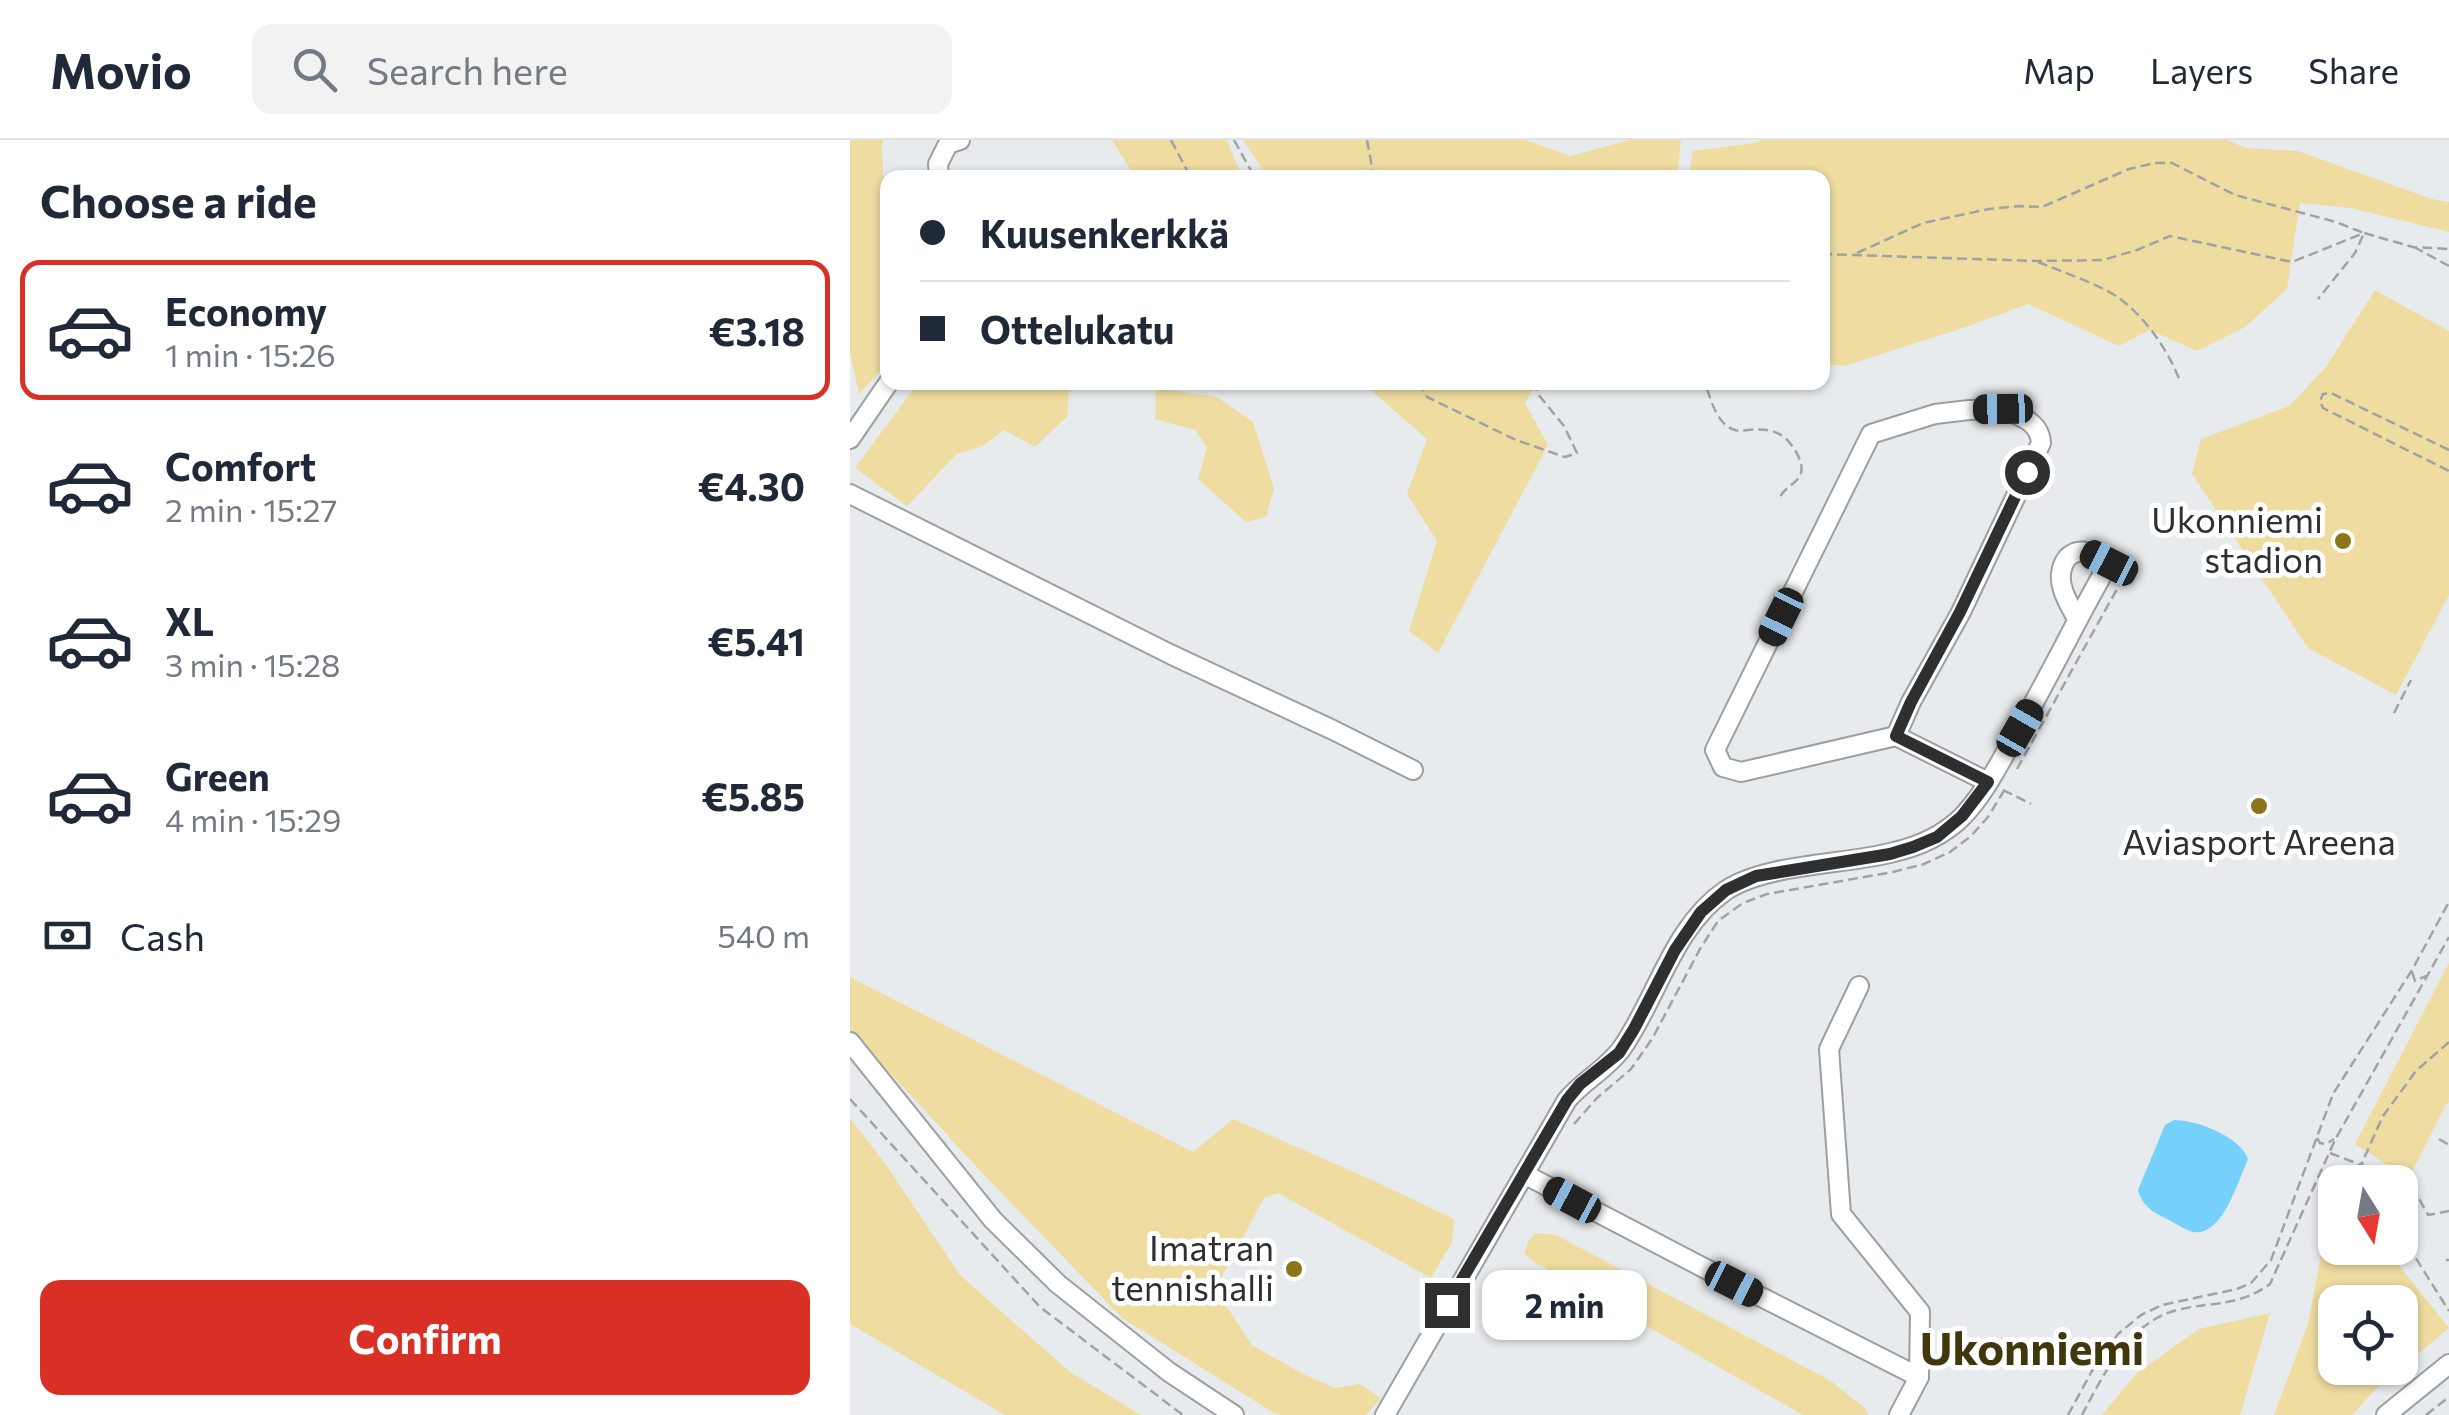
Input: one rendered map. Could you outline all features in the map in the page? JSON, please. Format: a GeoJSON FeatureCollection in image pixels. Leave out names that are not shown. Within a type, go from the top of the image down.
{"type":"FeatureCollection","features":[{"type":"Feature","properties":{"kind":"street"},"geometry":{"type":"LineString","coordinates":[[938,170],[948,144],[960,140]]}},
{"type":"Feature","properties":{"kind":"street"},"geometry":{"type":"LineString","coordinates":[[850,439],[884,390]]}},
{"type":"Feature","properties":{"kind":"street"},"geometry":{"type":"LineString","coordinates":[[1896,736],[2041,443],[2040,434],[2030,421],[2003,409],[1934,414],[1871,434],[1715,750],[1723,767],[1742,772],[1896,736],[1996,786]]}},
{"type":"Feature","properties":{"kind":"street"},"geometry":{"type":"LineString","coordinates":[[850,494],[1172,656],[1413,770]]}},
{"type":"Feature","properties":{"kind":"street"},"geometry":{"type":"LineString","coordinates":[[1385,1415],[1567,1100],[1580,1084],[1619,1053],[1675,950],[1701,912],[1726,890],[1756,876],[1890,854],[1937,837],[1996,786],[2077,619]]}},
{"type":"Feature","properties":{"kind":"street"},"geometry":{"type":"LineString","coordinates":[[1859,986],[1829,1050],[1841,1214],[1920,1312],[1919,1377],[1899,1415]]}},
{"type":"Feature","properties":{"kind":"street"},"geometry":{"type":"LineString","coordinates":[[850,1042],[993,1220],[1058,1284],[1169,1372],[1234,1415]]}},
{"type":"Feature","properties":{"kind":"street"},"geometry":{"type":"LineString","coordinates":[[1524,1174],[1919,1377]]}},
{"type":"Feature","properties":{"kind":"street"},"geometry":{"type":"LineString","coordinates":[[2386,1415],[2449,1364]]}},
{"type":"Feature","properties":{"kind":"path"},"geometry":{"type":"LineString","coordinates":[[1171,140],[1187,170]]}},
{"type":"Feature","properties":{"kind":"path"},"geometry":{"type":"LineString","coordinates":[[1234,140],[1251,170]]}},
{"type":"Feature","properties":{"kind":"path"},"geometry":{"type":"LineString","coordinates":[[1368,140],[1373,170]]}},
{"type":"Feature","properties":{"kind":"path"},"geometry":{"type":"LineString","coordinates":[[1856,254],[1922,223],[2019,206],[2042,207],[2130,169],[2172,163],[2236,195],[2412,247],[2449,266]]}},
{"type":"Feature","properties":{"kind":"path"},"geometry":{"type":"LineString","coordinates":[[1830,254],[2103,260],[2170,236],[2292,262],[2364,234]]}},
{"type":"Feature","properties":{"kind":"path"},"geometry":{"type":"LineString","coordinates":[[2318,300],[2355,253],[2364,234]]}},
{"type":"Feature","properties":{"kind":"path"},"geometry":{"type":"LineString","coordinates":[[2412,247],[2449,249]]}},
{"type":"Feature","properties":{"kind":"path"},"geometry":{"type":"LineString","coordinates":[[2037,261],[2118,298],[2158,339],[2180,381]]}},
{"type":"Feature","properties":{"kind":"path"},"geometry":{"type":"LineString","coordinates":[[1423,390],[1427,396],[1516,440],[1565,458],[1577,453],[1564,426],[1537,390]]}},
{"type":"Feature","properties":{"kind":"path"},"geometry":{"type":"LineString","coordinates":[[1707,390],[1722,422],[1732,429],[1766,428],[1788,439],[1799,456],[1802,470],[1780,497]]}},
{"type":"Feature","properties":{"kind":"path"},"geometry":{"type":"LineString","coordinates":[[2449,450],[2331,393],[2323,394],[2320,401],[2323,408],[2449,471]]}},
{"type":"Feature","properties":{"kind":"path"},"geometry":{"type":"LineString","coordinates":[[2014,774],[2127,571]]}},
{"type":"Feature","properties":{"kind":"path"},"geometry":{"type":"LineString","coordinates":[[2394,713],[2411,680]]}},
{"type":"Feature","properties":{"kind":"path"},"geometry":{"type":"LineString","coordinates":[[1570,1128],[1631,1069],[1652,1039],[1718,920],[1743,903],[1767,894],[1893,872],[1950,852],[1988,817],[1996,786],[2031,804]]}},
{"type":"Feature","properties":{"kind":"path"},"geometry":{"type":"LineString","coordinates":[[2068,1415],[2118,1334],[2140,1316],[2162,1305],[2237,1289],[2250,1283],[2272,1260],[2333,1094],[2412,970],[2449,902]]}},
{"type":"Feature","properties":{"kind":"path"},"geometry":{"type":"LineString","coordinates":[[2082,1415],[2105,1370],[2152,1321],[2178,1310],[2253,1296],[2270,1284],[2328,1153],[2449,938]]}},
{"type":"Feature","properties":{"kind":"path"},"geometry":{"type":"LineString","coordinates":[[2412,970],[2415,980],[2427,976]]}},
{"type":"Feature","properties":{"kind":"path"},"geometry":{"type":"LineString","coordinates":[[2328,1153],[2362,1165],[2383,1116],[2416,1071],[2449,1042]]}},
{"type":"Feature","properties":{"kind":"path"},"geometry":{"type":"LineString","coordinates":[[850,1099],[1040,1307],[1183,1415]]}},
{"type":"Feature","properties":{"kind":"path"},"geometry":{"type":"LineString","coordinates":[[2318,1130],[2316,1137],[2320,1143],[2331,1142],[2338,1134]]}},
{"type":"Feature","properties":{"kind":"path"},"geometry":{"type":"LineString","coordinates":[[2439,1139],[2449,1145]]}},
{"type":"Feature","properties":{"kind":"path"},"geometry":{"type":"LineString","coordinates":[[2418,1197],[2428,1216],[2449,1211]]}},
{"type":"Feature","properties":{"kind":"path"},"geometry":{"type":"LineString","coordinates":[[2418,1262],[2449,1311]]}},
{"type":"Feature","properties":{"kind":"path"},"geometry":{"type":"LineString","coordinates":[[2426,1415],[2449,1397]]}},
{"type":"Feature","properties":{"kind":"shaded area"},"geometry":{"type":"Polygon","coordinates":[[[850,140],[884,140],[883,170],[880,170],[880,371],[859,394],[850,353],[850,140]]]}},
{"type":"Feature","properties":{"kind":"shaded area"},"geometry":{"type":"Polygon","coordinates":[[[1112,140],[1227,140],[1239,170],[1131,170],[1112,140]]]}},
{"type":"Feature","properties":{"kind":"shaded area"},"geometry":{"type":"Polygon","coordinates":[[[1243,140],[1526,140],[1570,156],[1630,140],[1681,140],[1678,170],[1263,170],[1243,140]]]}},
{"type":"Feature","properties":{"kind":"shaded area"},"geometry":{"type":"Polygon","coordinates":[[[2226,140],[2246,148],[2298,151],[2449,202],[2449,232],[2351,208],[2300,203],[2287,289],[2245,327],[2197,351],[2150,330],[2119,346],[2028,304],[1844,366],[1830,365],[1830,170],[1690,170],[1693,151],[1755,143],[2226,140]]]}},
{"type":"Feature","properties":{"kind":"shaded area","name":"Ukonniemi stadion"},"geometry":{"type":"Polygon","coordinates":[[[2375,290],[2449,331],[2449,595],[2396,695],[2308,648],[2192,474],[2201,439],[2289,406],[2326,367],[2375,290]]]}},
{"type":"Feature","properties":{"kind":"shaded area"},"geometry":{"type":"Polygon","coordinates":[[[913,390],[1069,390],[1067,417],[1035,447],[1004,430],[981,447],[957,454],[907,506],[855,468],[913,390]]]}},
{"type":"Feature","properties":{"kind":"shaded area"},"geometry":{"type":"Polygon","coordinates":[[[1156,390],[1170,390],[1217,397],[1253,422],[1274,489],[1266,517],[1246,522],[1198,479],[1207,447],[1195,430],[1155,419],[1156,390]]]}},
{"type":"Feature","properties":{"kind":"shaded area"},"geometry":{"type":"Polygon","coordinates":[[[1371,390],[1533,390],[1525,403],[1548,445],[1438,653],[1409,631],[1437,541],[1407,494],[1427,439],[1371,390]]]}},
{"type":"Feature","properties":{"kind":"shaded area"},"geometry":{"type":"Polygon","coordinates":[[[2449,963],[2449,1103],[2416,1165],[2388,1165],[2355,1144],[2449,963]]]}},
{"type":"Feature","properties":{"kind":"shaded area"},"geometry":{"type":"Polygon","coordinates":[[[850,977],[1193,1152],[1233,1119],[1454,1219],[1452,1242],[1431,1278],[1278,1193],[1264,1198],[1215,1289],[1252,1345],[1335,1388],[1360,1384],[1381,1398],[1366,1415],[1280,1415],[1122,1318],[850,1030],[850,977]]]}},
{"type":"Feature","properties":{"kind":"shaded area"},"geometry":{"type":"Polygon","coordinates":[[[850,1118],[960,1275],[1070,1372],[1141,1415],[1005,1415],[850,1324],[850,1118]]]}},
{"type":"Feature","properties":{"kind":"shaded area"},"geometry":{"type":"Polygon","coordinates":[[[1536,1233],[1556,1235],[1831,1381],[1866,1409],[1868,1415],[1803,1415],[1532,1261],[1524,1253],[1536,1233]]]}},
{"type":"Feature","properties":{"kind":"shaded area"},"geometry":{"type":"Polygon","coordinates":[[[2319,1265],[2399,1265],[2415,1285],[2318,1285],[2318,1385],[2381,1385],[2352,1415],[2274,1415],[2308,1324],[2319,1265]]]}},
{"type":"Feature","properties":{"kind":"shaded area"},"geometry":{"type":"Polygon","coordinates":[[[2418,1289],[2449,1328],[2418,1354],[2418,1289]]]}},
{"type":"Feature","properties":{"kind":"shaded area"},"geometry":{"type":"Polygon","coordinates":[[[2270,1313],[2240,1415],[2102,1415],[2136,1374],[2199,1329],[2270,1313]]]}},
{"type":"Feature","properties":{"kind":"water"},"geometry":{"type":"Polygon","coordinates":[[[2174,1120],[2217,1131],[2237,1144],[2248,1159],[2228,1206],[2213,1226],[2204,1231],[2190,1231],[2155,1212],[2146,1206],[2138,1190],[2165,1125],[2174,1120]]]}},
{"type":"Feature","properties":{"kind":"place","name":"Ukonniemi stadion"},"geometry":{"type":"Point","coordinates":[2343,541]}},
{"type":"Feature","properties":{"kind":"place","name":"Aviasport Areena"},"geometry":{"type":"Point","coordinates":[2259,806]}},
{"type":"Feature","properties":{"kind":"place","name":"Imatran tennishalli"},"geometry":{"type":"Point","coordinates":[1294,1269]}},
{"type":"Feature","properties":{"kind":"district","name":"Ukonniemi"},"geometry":{"type":"Point","coordinates":[2032,1349]}},
{"type":"Feature","properties":{"kind":"route"},"geometry":{"type":"LineString","coordinates":[[1447,1305],[1567,1100],[1580,1084],[1619,1053],[1675,950],[1701,912],[1726,890],[1756,876],[1890,854],[1937,837],[1962,816],[1988,782],[1896,736],[2027,472]]}}]}
